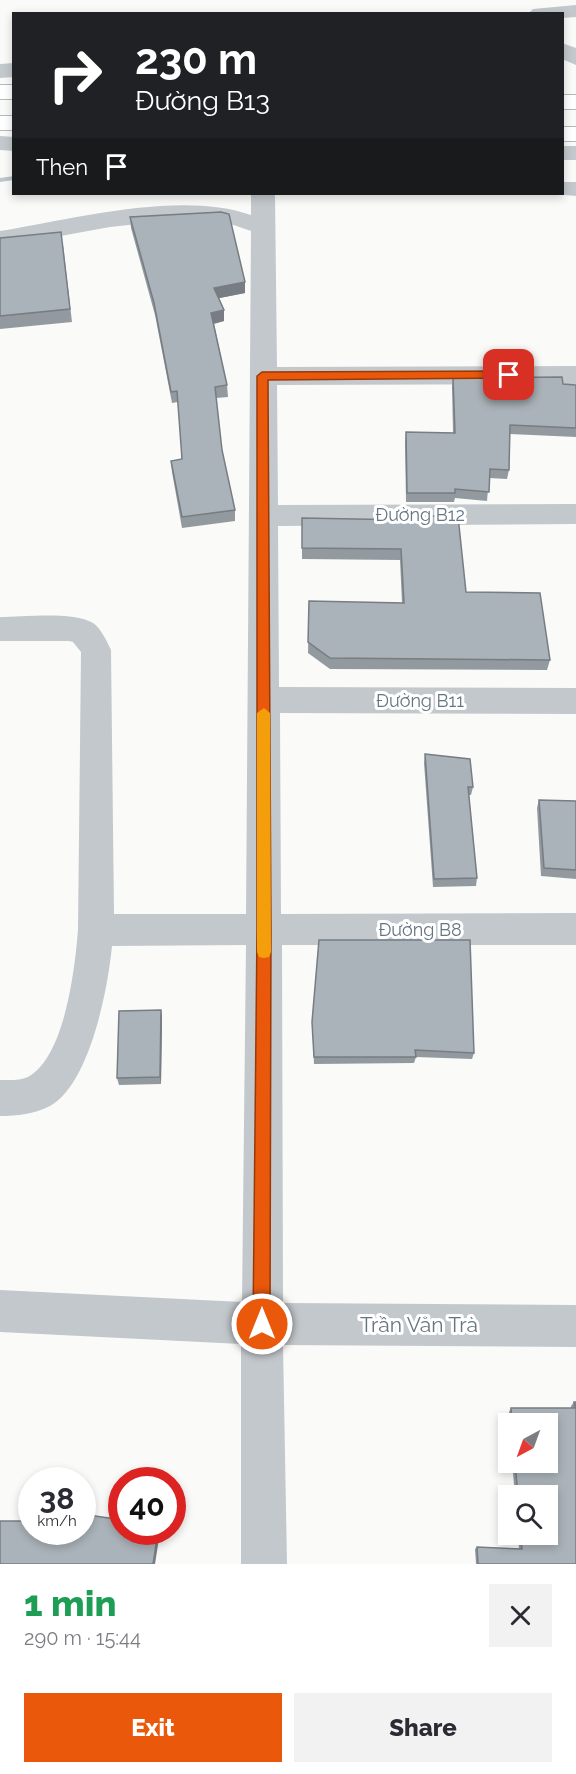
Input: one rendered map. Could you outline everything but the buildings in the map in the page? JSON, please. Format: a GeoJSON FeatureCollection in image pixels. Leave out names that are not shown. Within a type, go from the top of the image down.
{"type":"FeatureCollection","features":[{"type":"Feature","properties":{"kind":"street"},"geometry":{"type":"LineString","coordinates":[[555,12],[576,11]]}},
{"type":"Feature","properties":{"kind":"street"},"geometry":{"type":"LineString","coordinates":[[262,195],[264,1564]]}},
{"type":"Feature","properties":{"kind":"street"},"geometry":{"type":"LineString","coordinates":[[0,239],[110,220],[194,211],[225,214],[262,227]]}},
{"type":"Feature","properties":{"kind":"street"},"geometry":{"type":"LineString","coordinates":[[262,376],[576,375]]}},
{"type":"Feature","properties":{"kind":"street","name":"Đường B12"},"geometry":{"type":"LineString","coordinates":[[263,516],[576,514]]}},
{"type":"Feature","properties":{"kind":"street"},"geometry":{"type":"LineString","coordinates":[[0,629],[69,629],[83,632],[96,650],[96,930],[95,946],[76,1039],[60,1071],[38,1093],[14,1098],[0,1098]]}},
{"type":"Feature","properties":{"kind":"street","name":"Đường B11"},"geometry":{"type":"LineString","coordinates":[[264,700],[576,701]]}},
{"type":"Feature","properties":{"kind":"street","name":"Đường B8"},"geometry":{"type":"LineString","coordinates":[[96,930],[576,929]]}},
{"type":"Feature","properties":{"kind":"street","name":"Trần Văn Trà"},"geometry":{"type":"LineString","coordinates":[[0,1311],[262,1324],[576,1326]]}},
{"type":"Feature","properties":{"kind":"waterway"},"geometry":{"type":"LineString","coordinates":[[0,180],[12,178]]}},
{"type":"Feature","properties":{"kind":"slow traffic"},"geometry":{"type":"LineString","coordinates":[[264,713],[264,952]]}},
{"type":"Feature","properties":{"kind":"route"},"geometry":{"type":"LineString","coordinates":[[262,1324],[264,931],[262,376],[509,375]]}}]}
